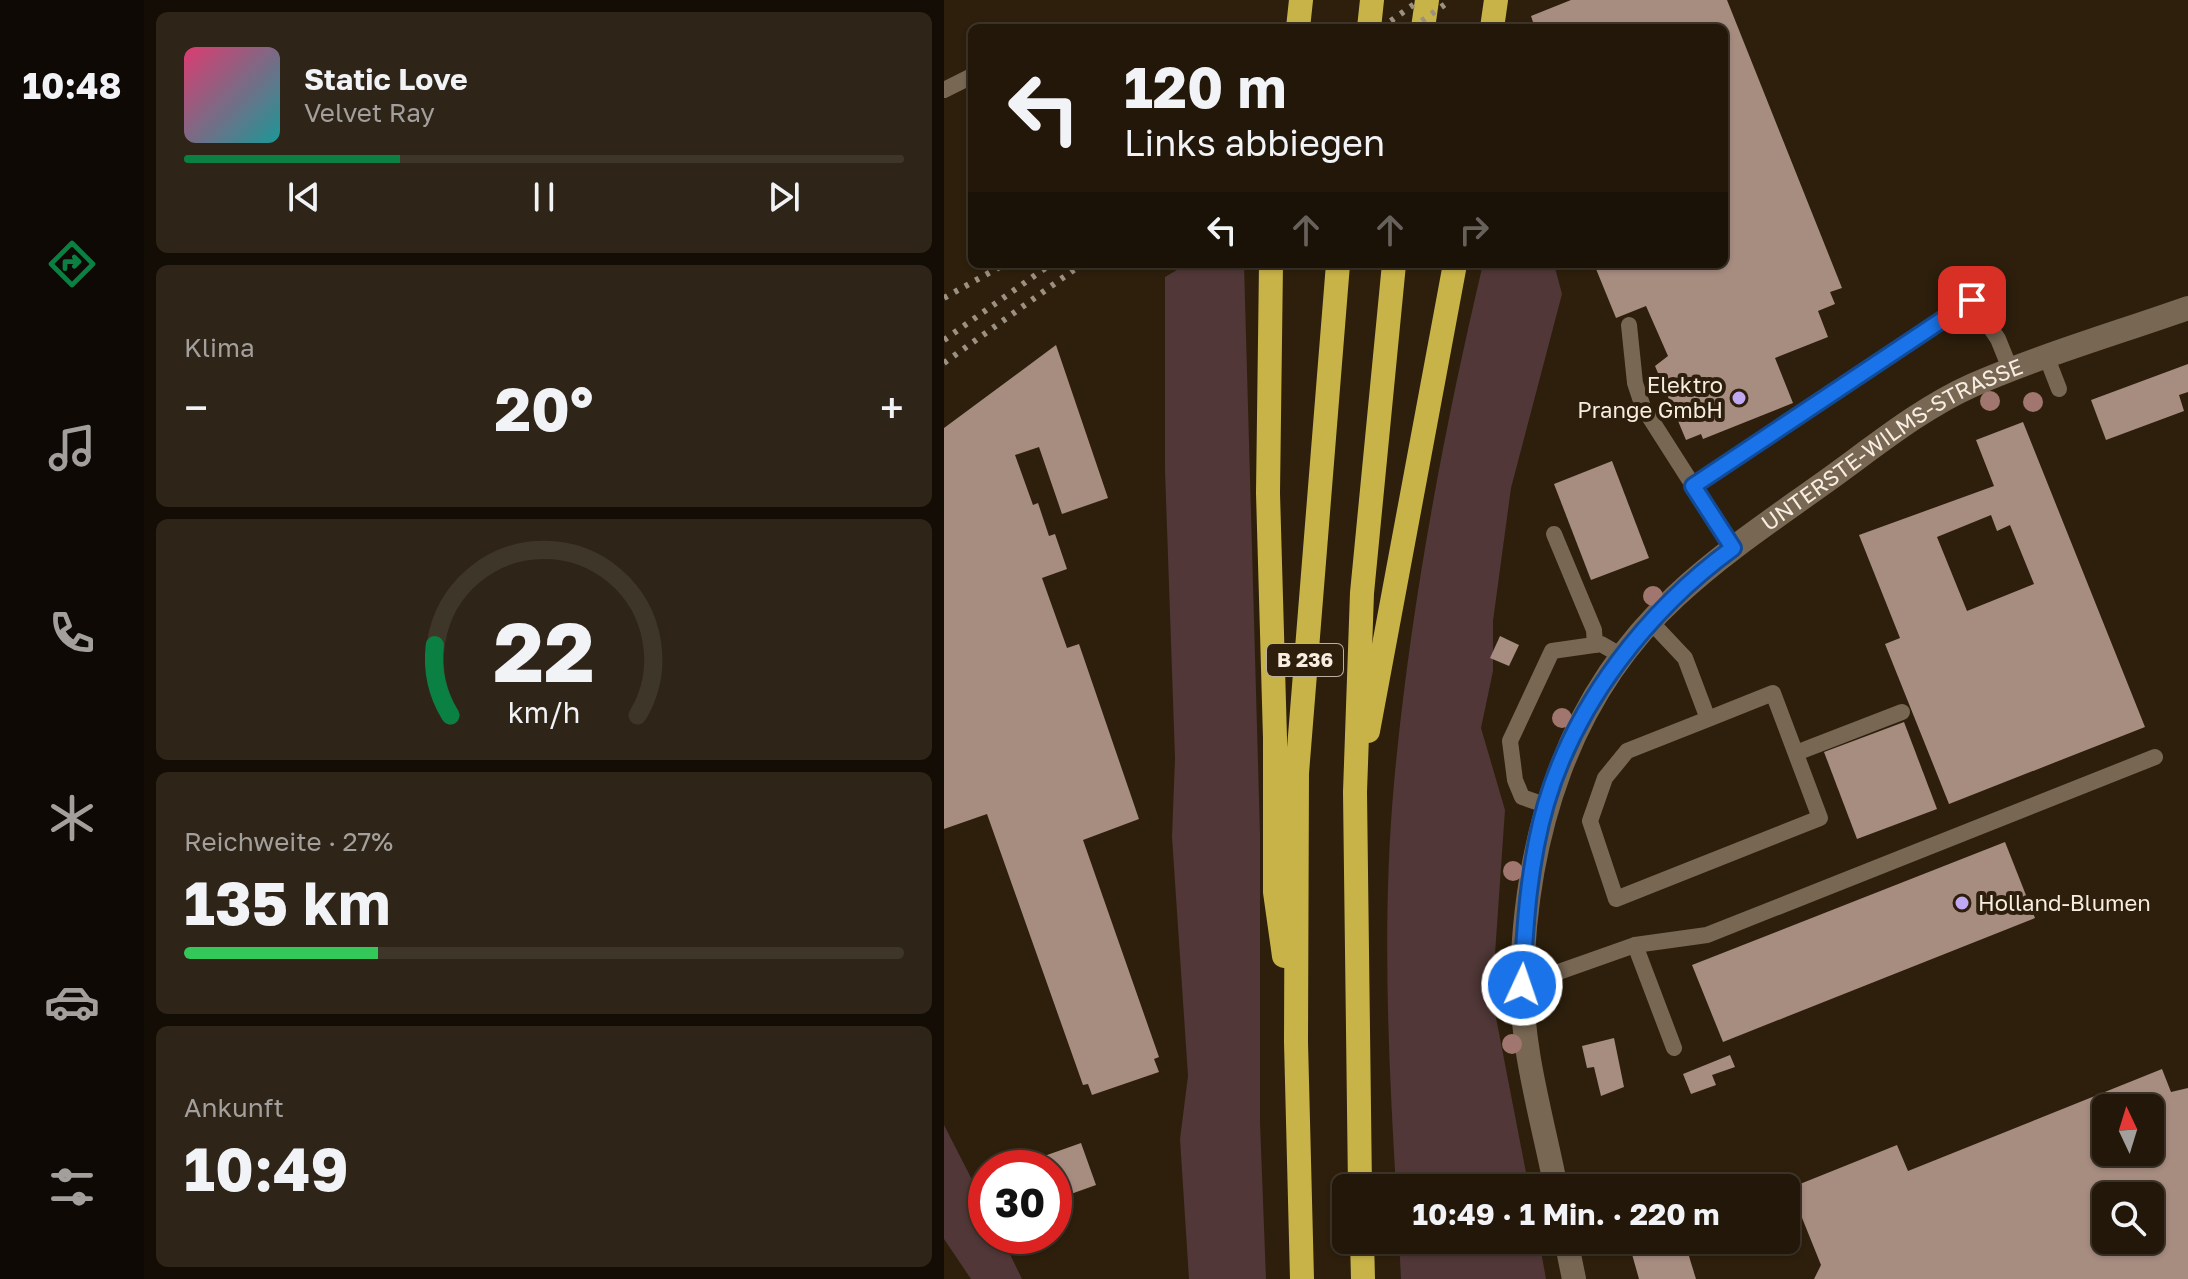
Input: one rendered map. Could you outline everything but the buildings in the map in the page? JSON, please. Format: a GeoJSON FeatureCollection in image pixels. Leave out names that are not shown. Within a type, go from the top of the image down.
{"type":"FeatureCollection","features":[{"type":"Feature","properties":{"kind":"highway"},"geometry":{"type":"LineString","coordinates":[[1298,24],[1301,0]]}},
{"type":"Feature","properties":{"kind":"highway"},"geometry":{"type":"LineString","coordinates":[[1369,24],[1372,0]]}},
{"type":"Feature","properties":{"kind":"highway"},"geometry":{"type":"LineString","coordinates":[[1424,24],[1427,0]]}},
{"type":"Feature","properties":{"kind":"highway"},"geometry":{"type":"LineString","coordinates":[[1493,24],[1496,0]]}},
{"type":"Feature","properties":{"kind":"highway"},"geometry":{"type":"LineString","coordinates":[[1271,268],[1268,291],[1275,892],[1296,1042]]}},
{"type":"Feature","properties":{"kind":"highway","name":"B 236"},"geometry":{"type":"LineString","coordinates":[[1360,1174],[1355,792],[1362,593],[1394,268]]}},
{"type":"Feature","properties":{"kind":"highway"},"geometry":{"type":"LineString","coordinates":[[1355,792],[1382,666],[1454,268]]}},
{"type":"Feature","properties":{"kind":"highway","name":"B 236"},"geometry":{"type":"LineString","coordinates":[[1302,1279],[1296,1042],[1297,773],[1337,272]]}},
{"type":"Feature","properties":{"kind":"highway"},"geometry":{"type":"LineString","coordinates":[[1362,1254],[1363,1279]]}},
{"type":"Feature","properties":{"kind":"street","name":"UNTERSTE-WILMS-STRASSE"},"geometry":{"type":"LineString","coordinates":[[1553,1174],[1522,985],[1528,894],[1545,805],[1574,732],[1622,656],[1651,622],[1733,548],[1926,411],[1971,386],[2188,308]]}},
{"type":"Feature","properties":{"kind":"street"},"geometry":{"type":"LineString","coordinates":[[1569,1254],[1574,1279]]}},
{"type":"Feature","properties":{"kind":"lane"},"geometry":{"type":"LineString","coordinates":[[944,90],[968,78]]}},
{"type":"Feature","properties":{"kind":"lane"},"geometry":{"type":"LineString","coordinates":[[1693,486],[1972,300],[1998,339],[2011,371]]}},
{"type":"Feature","properties":{"kind":"lane"},"geometry":{"type":"LineString","coordinates":[[1629,325],[1635,383],[1643,407],[1733,548]]}},
{"type":"Feature","properties":{"kind":"lane"},"geometry":{"type":"LineString","coordinates":[[2047,358],[2059,389]]}},
{"type":"Feature","properties":{"kind":"lane"},"geometry":{"type":"LineString","coordinates":[[1554,534],[1594,630],[1595,645]]}},
{"type":"Feature","properties":{"kind":"lane"},"geometry":{"type":"LineString","coordinates":[[1651,622],[1685,658],[1708,719]]}},
{"type":"Feature","properties":{"kind":"lane"},"geometry":{"type":"LineString","coordinates":[[1545,805],[1522,797],[1515,780],[1510,741],[1552,651],[1601,644],[1622,656]]}},
{"type":"Feature","properties":{"kind":"lane"},"geometry":{"type":"LineString","coordinates":[[1773,693],[1820,818],[1616,899],[1590,821],[1605,778],[1627,751],[1708,719],[1773,693]]}},
{"type":"Feature","properties":{"kind":"lane"},"geometry":{"type":"LineString","coordinates":[[1796,753],[1902,712]]}},
{"type":"Feature","properties":{"kind":"lane"},"geometry":{"type":"LineString","coordinates":[[1522,985],[1635,945],[1707,935],[2155,757]]}},
{"type":"Feature","properties":{"kind":"lane"},"geometry":{"type":"LineString","coordinates":[[1635,945],[1674,1048]]}},
{"type":"Feature","properties":{"kind":"shaded area"},"geometry":{"type":"Polygon","coordinates":[[[1180,268],[1244,268],[1260,834],[1260,1122],[1266,1279],[1189,1279],[1180,1139],[1188,1076],[1172,837],[1175,758],[1165,470],[1165,277],[1180,268]]]}},
{"type":"Feature","properties":{"kind":"shaded area"},"geometry":{"type":"Polygon","coordinates":[[[1482,268],[1555,268],[1562,294],[1511,488],[1493,621],[1493,671],[1481,728],[1505,810],[1492,997],[1526,1174],[1395,1174],[1388,985],[1390,833],[1409,653],[1454,392],[1482,268]]]}},
{"type":"Feature","properties":{"kind":"shaded area"},"geometry":{"type":"Polygon","coordinates":[[[944,1125],[968,1172],[968,1254],[1010,1254],[1022,1279],[971,1279],[944,1239],[944,1125]]]}},
{"type":"Feature","properties":{"kind":"shaded area"},"geometry":{"type":"Polygon","coordinates":[[[1400,1254],[1542,1254],[1546,1279],[1401,1279],[1400,1254]]]}},
{"type":"Feature","properties":{"kind":"railway"},"geometry":{"type":"LineString","coordinates":[[1387,24],[1420,0]]}},
{"type":"Feature","properties":{"kind":"railway"},"geometry":{"type":"LineString","coordinates":[[1418,24],[1451,0]]}},
{"type":"Feature","properties":{"kind":"railway"},"geometry":{"type":"LineString","coordinates":[[944,298],[998,268]]}},
{"type":"Feature","properties":{"kind":"railway"},"geometry":{"type":"LineString","coordinates":[[944,340],[1045,268]]}},
{"type":"Feature","properties":{"kind":"railway"},"geometry":{"type":"LineString","coordinates":[[944,363],[1076,268]]}},
{"type":"Feature","properties":{"kind":"place","name":"Elektro Prange GmbH"},"geometry":{"type":"Point","coordinates":[1739,398]}},
{"type":"Feature","properties":{"kind":"place","name":"Holland-Blumen"},"geometry":{"type":"Point","coordinates":[1962,903]}},
{"type":"Feature","properties":{"kind":"route"},"geometry":{"type":"LineString","coordinates":[[1522,985],[1528,894],[1545,805],[1574,732],[1622,656],[1651,622],[1675,597],[1733,548],[1693,486],[1972,300]]}}]}
